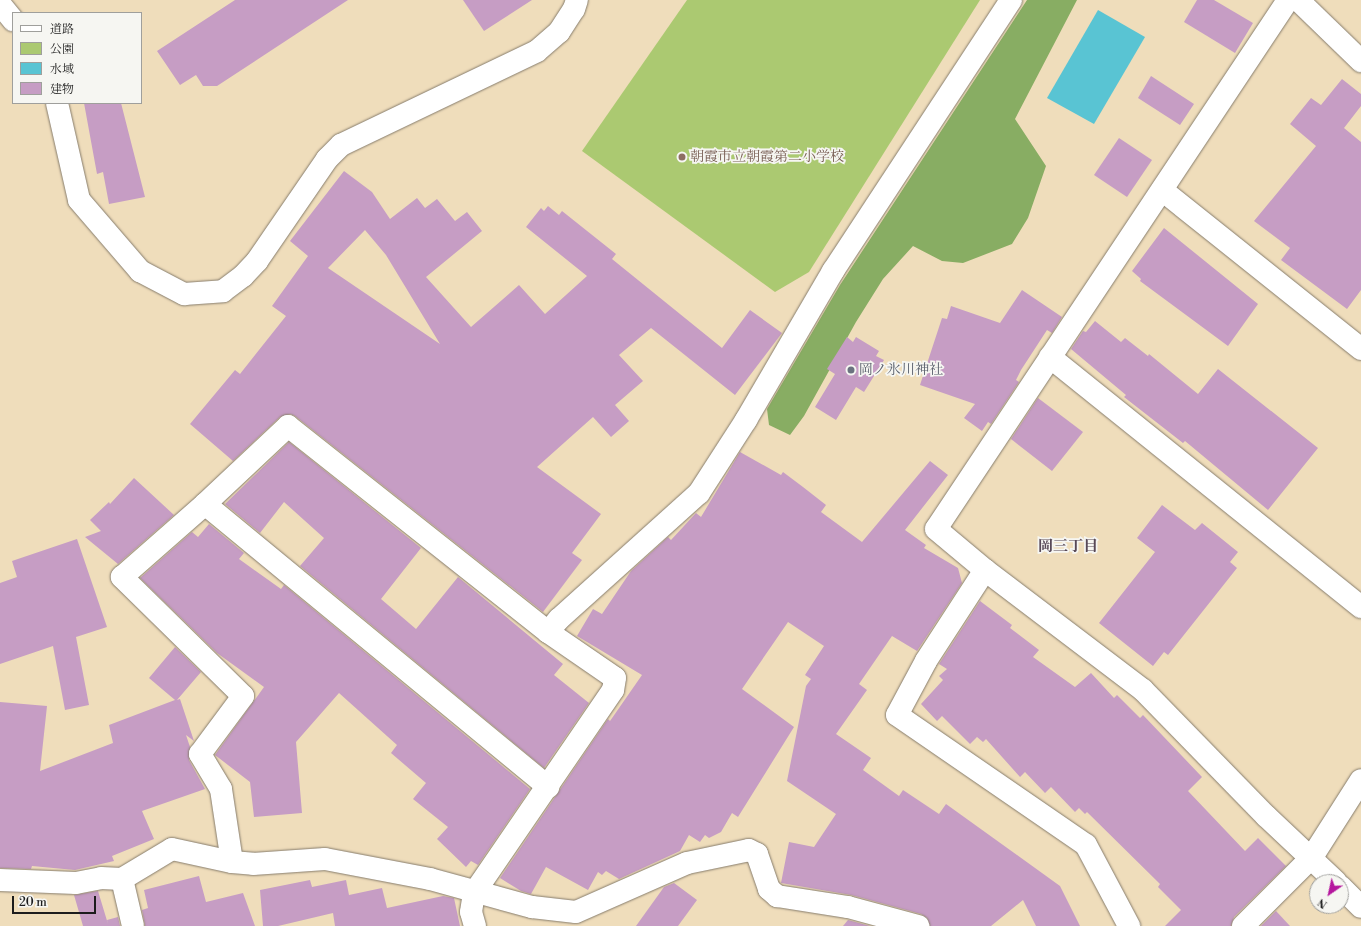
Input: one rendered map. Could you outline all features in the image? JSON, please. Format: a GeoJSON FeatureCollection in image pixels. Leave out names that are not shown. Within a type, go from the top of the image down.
{"type":"FeatureCollection","features":[{"type":"Feature","properties":{"kind":"street"},"geometry":{"type":"LineString","coordinates":[[57,104],[79,200],[140,271],[184,294],[223,291],[243,276],[257,261],[327,159],[341,145],[537,52],[559,32],[574,9],[577,0]]}},
{"type":"Feature","properties":{"kind":"street"},"geometry":{"type":"LineString","coordinates":[[548,632],[559,619],[699,493],[746,420],[833,271],[1011,0]]}},
{"type":"Feature","properties":{"kind":"street"},"geometry":{"type":"LineString","coordinates":[[1288,0],[936,529],[985,570],[1143,690],[1266,816],[1312,857],[1328,874]]}},
{"type":"Feature","properties":{"kind":"street"},"geometry":{"type":"LineString","coordinates":[[1298,0],[1361,61]]}},
{"type":"Feature","properties":{"kind":"street"},"geometry":{"type":"LineString","coordinates":[[0,4],[12,19]]}},
{"type":"Feature","properties":{"kind":"street"},"geometry":{"type":"LineString","coordinates":[[1162,190],[1361,350]]}},
{"type":"Feature","properties":{"kind":"street"},"geometry":{"type":"LineString","coordinates":[[1050,357],[1361,607]]}},
{"type":"Feature","properties":{"kind":"street"},"geometry":{"type":"LineString","coordinates":[[232,862],[221,789],[200,754],[243,696],[122,577],[205,504],[288,426],[548,632],[616,678],[613,690],[474,893],[471,912],[475,926]]}},
{"type":"Feature","properties":{"kind":"street"},"geometry":{"type":"LineString","coordinates":[[205,504],[548,787]]}},
{"type":"Feature","properties":{"kind":"street"},"geometry":{"type":"LineString","coordinates":[[985,570],[926,661],[897,715],[1086,845],[1129,926]]}},
{"type":"Feature","properties":{"kind":"street"},"geometry":{"type":"LineString","coordinates":[[1243,926],[1312,857],[1361,780]]}},
{"type":"Feature","properties":{"kind":"street"},"geometry":{"type":"LineString","coordinates":[[0,880],[76,883],[101,878],[122,880],[172,849],[232,862],[253,864],[325,859],[430,879],[474,893],[532,907],[576,912],[686,863],[749,850],[757,854],[769,889],[777,896],[848,907],[918,926]]}},
{"type":"Feature","properties":{"kind":"street"},"geometry":{"type":"LineString","coordinates":[[122,880],[134,926]]}},
{"type":"Feature","properties":{"kind":"street"},"geometry":{"type":"LineString","coordinates":[[1349,895],[1361,907]]}},
{"type":"Feature","properties":{"kind":"green space","name":"朝霞市立朝霞第二小学校"},"geometry":{"type":"Polygon","coordinates":[[[687,0],[980,0],[809,272],[775,292],[582,151],[687,0]]]}},
{"type":"Feature","properties":{"kind":"green space"},"geometry":{"type":"Polygon","coordinates":[[[1027,0],[1077,0],[1015,119],[1046,166],[1028,218],[1012,244],[963,263],[942,261],[913,246],[883,279],[856,322],[804,416],[790,435],[769,425],[767,409],[840,285],[1027,0]]]}},
{"type":"Feature","properties":{"kind":"water"},"geometry":{"type":"Polygon","coordinates":[[[1098,10],[1145,37],[1094,124],[1047,98],[1098,10]]]}},
{"type":"Feature","properties":{"kind":"building"},"geometry":{"type":"Polygon","coordinates":[[[235,0],[348,0],[217,86],[203,86],[196,75],[180,85],[157,51],[235,0]]]}},
{"type":"Feature","properties":{"kind":"building"},"geometry":{"type":"Polygon","coordinates":[[[463,0],[532,0],[484,31],[463,0]]]}},
{"type":"Feature","properties":{"kind":"building"},"geometry":{"type":"Polygon","coordinates":[[[1197,0],[1214,0],[1253,23],[1235,53],[1184,22],[1197,0]]]}},
{"type":"Feature","properties":{"kind":"building"},"geometry":{"type":"Polygon","coordinates":[[[1151,76],[1194,104],[1180,125],[1138,98],[1151,76]]]}},
{"type":"Feature","properties":{"kind":"building"},"geometry":{"type":"Polygon","coordinates":[[[1342,79],[1361,94],[1361,106],[1344,128],[1361,142],[1361,290],[1347,309],[1281,260],[1290,248],[1254,221],[1316,146],[1290,124],[1311,98],[1321,105],[1342,79]]]}},
{"type":"Feature","properties":{"kind":"building"},"geometry":{"type":"Polygon","coordinates":[[[84,104],[121,104],[145,197],[109,204],[103,172],[97,174],[84,104]]]}},
{"type":"Feature","properties":{"kind":"building"},"geometry":{"type":"Polygon","coordinates":[[[1119,138],[1152,160],[1127,197],[1094,175],[1119,138]]]}},
{"type":"Feature","properties":{"kind":"building"},"geometry":{"type":"Polygon","coordinates":[[[344,171],[372,192],[390,219],[417,198],[425,208],[437,199],[455,221],[467,212],[482,231],[426,277],[471,327],[519,285],[545,314],[587,276],[526,227],[541,208],[544,211],[548,206],[559,215],[562,211],[616,254],[612,259],[722,348],[750,310],[782,333],[735,395],[651,328],[619,355],[643,381],[615,405],[629,421],[611,437],[593,417],[537,467],[601,514],[572,553],[582,560],[543,612],[295,416],[290,414],[280,417],[233,461],[190,424],[235,370],[240,374],[286,316],[272,306],[308,256],[290,241],[344,171]],[[365,230],[328,268],[440,344],[386,255],[365,230]]]}},
{"type":"Feature","properties":{"kind":"building"},"geometry":{"type":"Polygon","coordinates":[[[1164,228],[1258,304],[1228,346],[1140,281],[1141,279],[1132,271],[1164,228]]]}},
{"type":"Feature","properties":{"kind":"building"},"geometry":{"type":"Polygon","coordinates":[[[1022,290],[1062,317],[1052,333],[1047,330],[1021,370],[1016,380],[1019,382],[991,424],[988,422],[982,431],[964,418],[975,404],[920,385],[942,318],[947,319],[951,306],[1000,323],[1022,290]]]}},
{"type":"Feature","properties":{"kind":"building"},"geometry":{"type":"Polygon","coordinates":[[[1095,321],[1121,342],[1125,338],[1148,356],[1149,354],[1198,394],[1218,369],[1318,448],[1268,510],[1185,441],[1183,443],[1124,397],[1126,395],[1071,349],[1083,331],[1086,332],[1095,321]]]}},
{"type":"Feature","properties":{"kind":"building"},"geometry":{"type":"Polygon","coordinates":[[[847,337],[853,342],[856,337],[879,351],[876,356],[884,360],[864,392],[856,387],[836,420],[815,407],[835,374],[827,369],[847,337]]]}},
{"type":"Feature","properties":{"kind":"building"},"geometry":{"type":"Polygon","coordinates":[[[1038,398],[1083,432],[1052,471],[1011,439],[1038,398]]]}},
{"type":"Feature","properties":{"kind":"building"},"geometry":{"type":"Polygon","coordinates":[[[289,442],[421,548],[381,599],[416,629],[458,577],[563,664],[554,675],[589,703],[544,768],[300,566],[324,538],[284,502],[260,533],[225,504],[289,442]]]}},
{"type":"Feature","properties":{"kind":"building"},"geometry":{"type":"Polygon","coordinates":[[[740,452],[781,475],[783,472],[826,505],[821,512],[862,542],[930,461],[948,475],[905,530],[926,545],[924,548],[958,568],[962,583],[917,651],[892,636],[859,684],[867,690],[836,734],[871,758],[863,770],[899,796],[903,790],[939,814],[946,804],[1060,886],[1080,926],[1036,926],[1023,900],[991,926],[930,926],[927,918],[921,914],[851,895],[781,883],[789,842],[814,847],[836,814],[787,781],[806,686],[811,679],[805,675],[824,646],[788,622],[742,689],[794,727],[738,817],[732,813],[721,832],[709,838],[705,835],[700,842],[689,835],[680,851],[619,879],[606,871],[602,875],[598,872],[588,890],[546,867],[531,894],[521,891],[500,878],[608,719],[610,721],[642,675],[577,636],[593,609],[602,614],[631,571],[668,537],[671,540],[696,513],[701,517],[740,452]]]}},
{"type":"Feature","properties":{"kind":"building"},"geometry":{"type":"Polygon","coordinates":[[[134,478],[174,515],[118,564],[85,537],[101,531],[90,520],[109,502],[110,504],[134,478]]]}},
{"type":"Feature","properties":{"kind":"building"},"geometry":{"type":"Polygon","coordinates":[[[1162,505],[1195,530],[1202,523],[1238,552],[1230,562],[1237,568],[1168,655],[1164,652],[1153,666],[1099,623],[1155,552],[1137,538],[1162,505]]]}},
{"type":"Feature","properties":{"kind":"building"},"geometry":{"type":"Polygon","coordinates":[[[209,524],[244,553],[239,559],[281,589],[284,585],[530,789],[478,865],[471,861],[466,867],[437,839],[448,827],[413,799],[426,783],[391,753],[397,745],[339,693],[296,742],[302,813],[254,817],[250,782],[215,755],[264,687],[217,653],[140,578],[192,532],[198,537],[209,524]]]}},
{"type":"Feature","properties":{"kind":"building"},"geometry":{"type":"Polygon","coordinates":[[[77,539],[107,627],[76,637],[89,705],[65,710],[53,646],[0,664],[0,583],[17,577],[12,561],[77,539]]]}},
{"type":"Feature","properties":{"kind":"building"},"geometry":{"type":"Polygon","coordinates":[[[980,601],[1012,625],[1010,628],[1039,650],[1033,657],[1075,687],[1091,673],[1114,698],[1117,695],[1140,718],[1143,715],[1202,777],[1188,791],[1245,851],[1258,838],[1286,866],[1234,917],[1231,926],[1165,926],[1181,910],[1158,887],[1160,884],[1087,812],[1085,814],[1079,808],[1075,812],[1051,787],[1045,793],[1025,772],[1020,777],[986,739],[983,742],[977,737],[970,744],[942,716],[937,721],[921,704],[943,680],[939,676],[947,669],[939,664],[980,601]]]}},
{"type":"Feature","properties":{"kind":"building"},"geometry":{"type":"Polygon","coordinates":[[[175,647],[201,672],[177,700],[180,699],[194,741],[186,735],[190,747],[189,760],[205,789],[142,811],[154,839],[112,856],[114,861],[75,870],[32,866],[31,869],[0,868],[0,702],[47,706],[40,771],[113,743],[109,725],[175,700],[149,678],[175,647]]]}},
{"type":"Feature","properties":{"kind":"building"},"geometry":{"type":"Polygon","coordinates":[[[199,876],[206,902],[243,893],[255,926],[145,926],[142,910],[148,908],[144,890],[199,876]]]}},
{"type":"Feature","properties":{"kind":"building"},"geometry":{"type":"Polygon","coordinates":[[[310,880],[312,887],[346,880],[349,895],[382,888],[387,908],[443,896],[454,898],[460,926],[335,926],[333,913],[278,926],[263,926],[260,890],[310,880]]]}},
{"type":"Feature","properties":{"kind":"building"},"geometry":{"type":"Polygon","coordinates":[[[674,883],[697,900],[678,926],[636,926],[664,887],[674,883]]]}},
{"type":"Feature","properties":{"kind":"building"},"geometry":{"type":"Polygon","coordinates":[[[98,891],[108,924],[107,920],[118,917],[120,926],[83,926],[74,895],[98,891]]]}},
{"type":"Feature","properties":{"kind":"building"},"geometry":{"type":"Polygon","coordinates":[[[1276,911],[1290,926],[1261,926],[1276,911]]]}},
{"type":"Feature","properties":{"kind":"building"},"geometry":{"type":"Polygon","coordinates":[[[848,920],[870,926],[843,926],[848,920]]]}},
{"type":"Feature","properties":{"kind":"place","name":"朝霞市立朝霞第二小学校"},"geometry":{"type":"Point","coordinates":[682,157]}},
{"type":"Feature","properties":{"kind":"place","name":"岡ノ氷川神社"},"geometry":{"type":"Point","coordinates":[851,370]}},
{"type":"Feature","properties":{"kind":"district","name":"岡三丁目"},"geometry":{"type":"Point","coordinates":[1068,547]}}]}
